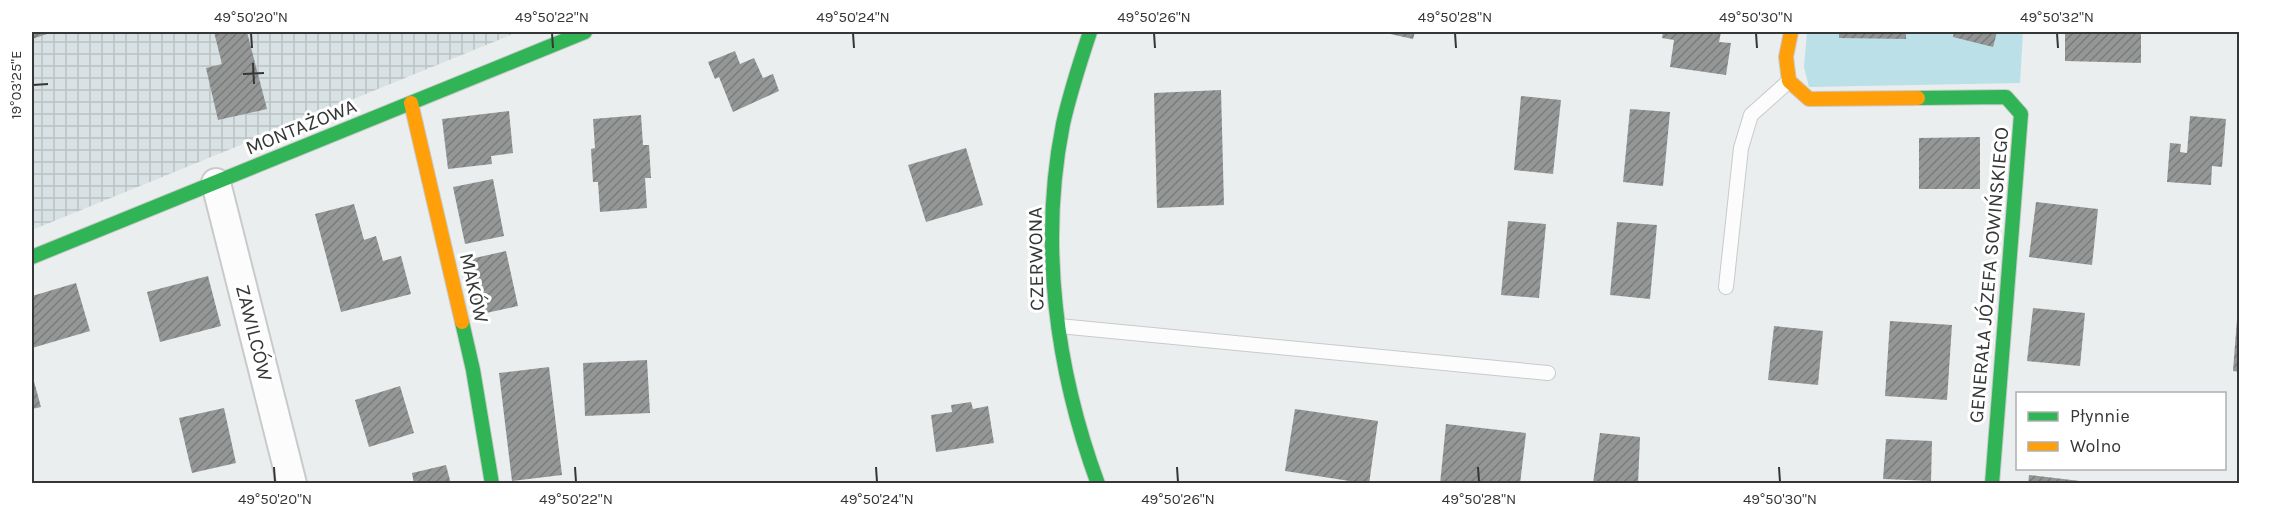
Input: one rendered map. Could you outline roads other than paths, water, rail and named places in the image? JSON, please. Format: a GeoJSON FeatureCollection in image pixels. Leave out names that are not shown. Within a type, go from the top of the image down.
{"type":"FeatureCollection","features":[{"type":"Feature","properties":{"kind":"street","name":"MONTAŻOWA"},"geometry":{"type":"LineString","coordinates":[[32,257],[585,32]]}},
{"type":"Feature","properties":{"kind":"street","name":"CZERWONA"},"geometry":{"type":"LineString","coordinates":[[1090,32],[1075,79],[1061,137],[1054,195],[1053,261],[1057,325],[1074,407],[1098,483]]}},
{"type":"Feature","properties":{"kind":"street"},"geometry":{"type":"LineString","coordinates":[[1789,81],[1786,57],[1791,32]]}},
{"type":"Feature","properties":{"kind":"street","name":"GENERAŁA JÓZEFA SOWIŃSKIEGO"},"geometry":{"type":"LineString","coordinates":[[1789,81],[1809,99],[2006,97],[2021,114],[1992,483]]}},
{"type":"Feature","properties":{"kind":"street","name":"MAKÓW"},"geometry":{"type":"LineString","coordinates":[[411,103],[473,370],[492,483]]}},
{"type":"Feature","properties":{"kind":"street","name":"ZAWILCÓW"},"geometry":{"type":"LineString","coordinates":[[216,183],[292,483]]}},
{"type":"Feature","properties":{"kind":"lane"},"geometry":{"type":"LineString","coordinates":[[1726,287],[1741,148],[1750,115],[1789,81]]}},
{"type":"Feature","properties":{"kind":"lane"},"geometry":{"type":"LineString","coordinates":[[1057,325],[1548,373]]}}]}
